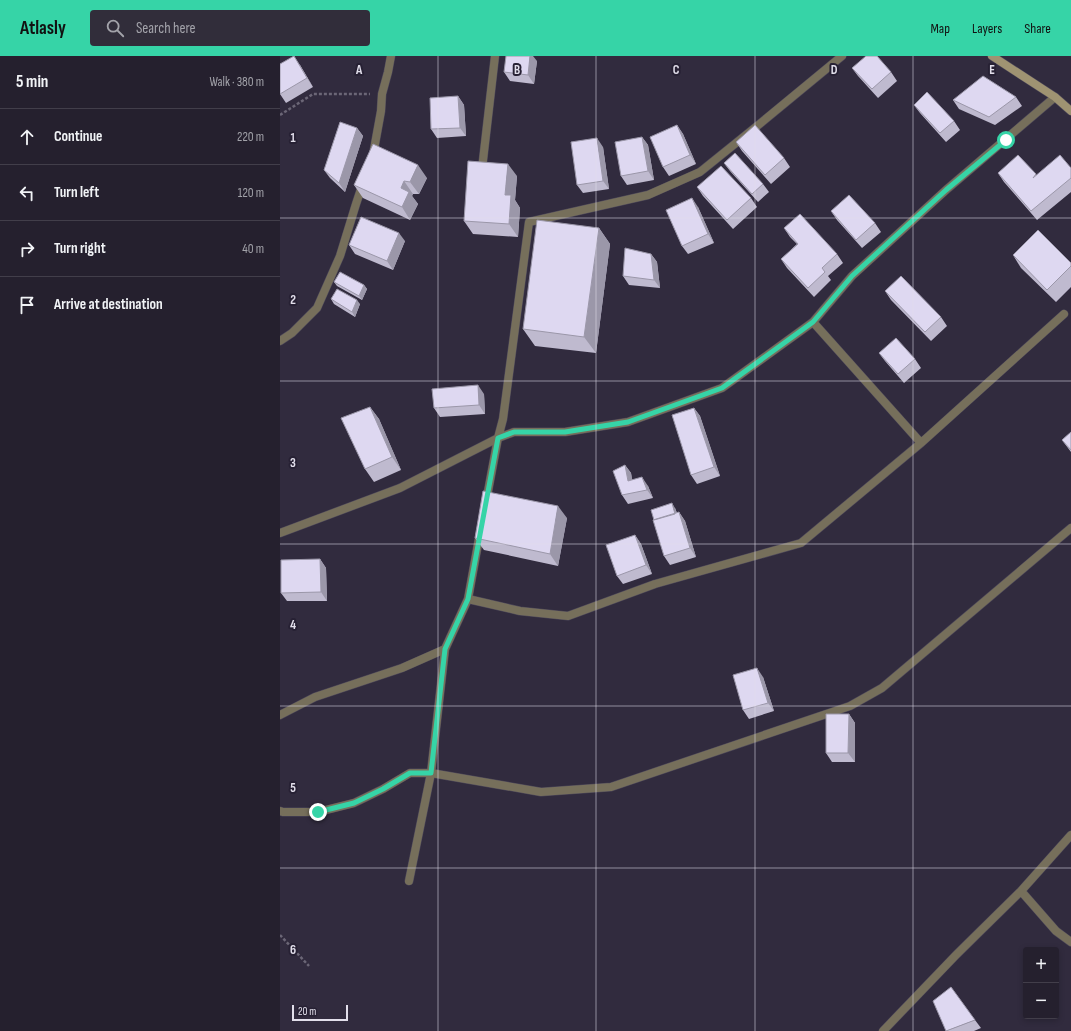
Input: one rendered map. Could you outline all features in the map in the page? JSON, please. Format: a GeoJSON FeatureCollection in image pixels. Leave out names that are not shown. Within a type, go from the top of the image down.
{"type":"FeatureCollection","features":[{"type":"Feature","properties":{"kind":"street"},"geometry":{"type":"LineString","coordinates":[[371,160],[374,152],[380,118],[382,94],[388,72],[390,56]]}},
{"type":"Feature","properties":{"kind":"street"},"geometry":{"type":"LineString","coordinates":[[482,169],[495,56]]}},
{"type":"Feature","properties":{"kind":"street"},"geometry":{"type":"LineString","coordinates":[[485,507],[503,419],[529,222],[648,195],[700,172],[842,56]]}},
{"type":"Feature","properties":{"kind":"street"},"geometry":{"type":"LineString","coordinates":[[992,56],[1055,97],[1071,111]]}},
{"type":"Feature","properties":{"kind":"street"},"geometry":{"type":"LineString","coordinates":[[280,533],[400,488],[498,438],[514,432],[565,432],[628,422],[722,388],[813,322],[852,276],[946,190],[1055,97]]}},
{"type":"Feature","properties":{"kind":"street"},"geometry":{"type":"LineString","coordinates":[[280,341],[292,333],[317,308],[340,256],[366,174]]}},
{"type":"Feature","properties":{"kind":"street"},"geometry":{"type":"LineString","coordinates":[[468,599],[520,611],[568,616],[655,584],[801,543],[921,443],[1064,314]]}},
{"type":"Feature","properties":{"kind":"street"},"geometry":{"type":"LineString","coordinates":[[813,322],[921,443]]}},
{"type":"Feature","properties":{"kind":"street"},"geometry":{"type":"LineString","coordinates":[[409,881],[431,773],[445,649],[468,599],[482,522]]}},
{"type":"Feature","properties":{"kind":"street"},"geometry":{"type":"LineString","coordinates":[[280,811],[318,812],[354,803],[383,789],[410,773],[431,773],[541,792],[611,787],[850,706],[882,688],[1071,528]]}},
{"type":"Feature","properties":{"kind":"street"},"geometry":{"type":"LineString","coordinates":[[280,715],[315,697],[402,668],[445,649]]}},
{"type":"Feature","properties":{"kind":"street"},"geometry":{"type":"LineString","coordinates":[[883,1031],[956,955],[1021,891],[1071,835]]}},
{"type":"Feature","properties":{"kind":"street"},"geometry":{"type":"LineString","coordinates":[[1021,891],[1056,931],[1071,942]]}},
{"type":"Feature","properties":{"kind":"path"},"geometry":{"type":"LineString","coordinates":[[280,115],[313,94],[382,94]]}},
{"type":"Feature","properties":{"kind":"path"},"geometry":{"type":"LineString","coordinates":[[280,935],[309,966]]}},
{"type":"Feature","properties":{"kind":"building"},"geometry":{"type":"Polygon","coordinates":[[[294,56],[307,78],[280,94],[280,64],[294,56]]]}},
{"type":"Feature","properties":{"kind":"building"},"geometry":{"type":"Polygon","coordinates":[[[506,56],[530,56],[528,75],[504,72],[506,56]]]}},
{"type":"Feature","properties":{"kind":"building"},"geometry":{"type":"Polygon","coordinates":[[[866,56],[877,56],[891,72],[872,89],[852,68],[866,56]]]}},
{"type":"Feature","properties":{"kind":"building"},"geometry":{"type":"Polygon","coordinates":[[[983,76],[1016,97],[989,117],[953,100],[983,76]]]}},
{"type":"Feature","properties":{"kind":"building"},"geometry":{"type":"Polygon","coordinates":[[[927,92],[954,121],[940,133],[914,105],[927,92]]]}},
{"type":"Feature","properties":{"kind":"building"},"geometry":{"type":"Polygon","coordinates":[[[458,96],[460,128],[431,129],[430,98],[458,96]]]}},
{"type":"Feature","properties":{"kind":"building"},"geometry":{"type":"Polygon","coordinates":[[[340,122],[357,128],[339,183],[324,170],[340,122]]]}},
{"type":"Feature","properties":{"kind":"building"},"geometry":{"type":"Polygon","coordinates":[[[677,125],[690,155],[663,167],[650,137],[677,125]]]}},
{"type":"Feature","properties":{"kind":"building"},"geometry":{"type":"Polygon","coordinates":[[[755,125],[784,158],[765,175],[736,142],[755,125]]]}},
{"type":"Feature","properties":{"kind":"building"},"geometry":{"type":"Polygon","coordinates":[[[642,137],[648,171],[621,176],[615,142],[642,137]]]}},
{"type":"Feature","properties":{"kind":"building"},"geometry":{"type":"Polygon","coordinates":[[[597,138],[603,181],[577,185],[571,142],[597,138]]]}},
{"type":"Feature","properties":{"kind":"building"},"geometry":{"type":"Polygon","coordinates":[[[373,144],[418,165],[410,182],[404,181],[401,188],[409,192],[402,207],[354,185],[373,144]]]}},
{"type":"Feature","properties":{"kind":"building"},"geometry":{"type":"Polygon","coordinates":[[[735,153],[763,184],[752,194],[724,163],[735,153]]]}},
{"type":"Feature","properties":{"kind":"building"},"geometry":{"type":"Polygon","coordinates":[[[1018,155],[1036,174],[1033,178],[1060,155],[1071,168],[1071,178],[1031,211],[998,173],[1018,155]]]}},
{"type":"Feature","properties":{"kind":"building"},"geometry":{"type":"Polygon","coordinates":[[[468,161],[508,164],[505,195],[511,195],[509,224],[464,221],[468,161]]]}},
{"type":"Feature","properties":{"kind":"building"},"geometry":{"type":"Polygon","coordinates":[[[721,166],[751,198],[727,220],[697,187],[721,166]]]}},
{"type":"Feature","properties":{"kind":"building"},"geometry":{"type":"Polygon","coordinates":[[[849,195],[875,223],[856,240],[831,211],[849,195]]]}},
{"type":"Feature","properties":{"kind":"building"},"geometry":{"type":"Polygon","coordinates":[[[692,198],[708,234],[682,246],[666,210],[692,198]]]}},
{"type":"Feature","properties":{"kind":"building"},"geometry":{"type":"Polygon","coordinates":[[[800,214],[837,254],[822,268],[825,272],[808,288],[781,259],[798,244],[784,228],[800,214]]]}},
{"type":"Feature","properties":{"kind":"building"},"geometry":{"type":"Polygon","coordinates":[[[361,217],[399,233],[387,261],[349,245],[361,217]]]}},
{"type":"Feature","properties":{"kind":"building"},"geometry":{"type":"Polygon","coordinates":[[[537,220],[599,228],[584,337],[523,329],[537,220]]]}},
{"type":"Feature","properties":{"kind":"building"},"geometry":{"type":"Polygon","coordinates":[[[1038,230],[1071,263],[1071,266],[1047,290],[1013,255],[1038,230]]]}},
{"type":"Feature","properties":{"kind":"building"},"geometry":{"type":"Polygon","coordinates":[[[625,248],[651,254],[654,280],[623,276],[625,248]]]}},
{"type":"Feature","properties":{"kind":"building"},"geometry":{"type":"Polygon","coordinates":[[[340,272],[364,285],[359,296],[334,282],[340,272]]]}},
{"type":"Feature","properties":{"kind":"building"},"geometry":{"type":"Polygon","coordinates":[[[901,276],[941,317],[925,332],[885,291],[901,276]]]}},
{"type":"Feature","properties":{"kind":"building"},"geometry":{"type":"Polygon","coordinates":[[[337,289],[357,300],[352,312],[331,299],[337,289]]]}},
{"type":"Feature","properties":{"kind":"building"},"geometry":{"type":"Polygon","coordinates":[[[896,338],[915,359],[898,374],[879,353],[896,338]]]}},
{"type":"Feature","properties":{"kind":"building"},"geometry":{"type":"Polygon","coordinates":[[[478,385],[479,405],[434,408],[432,389],[478,385]]]}},
{"type":"Feature","properties":{"kind":"building"},"geometry":{"type":"Polygon","coordinates":[[[370,407],[392,457],[365,469],[341,418],[370,407]]]}},
{"type":"Feature","properties":{"kind":"building"},"geometry":{"type":"Polygon","coordinates":[[[694,408],[714,467],[691,475],[672,415],[694,408]]]}},
{"type":"Feature","properties":{"kind":"building"},"geometry":{"type":"Polygon","coordinates":[[[1071,432],[1071,450],[1062,440],[1071,432]]]}},
{"type":"Feature","properties":{"kind":"building"},"geometry":{"type":"Polygon","coordinates":[[[625,465],[628,481],[642,477],[647,490],[622,495],[613,471],[625,465]]]}},
{"type":"Feature","properties":{"kind":"building"},"geometry":{"type":"Polygon","coordinates":[[[483,491],[558,506],[550,554],[475,538],[483,491]]]}},
{"type":"Feature","properties":{"kind":"building"},"geometry":{"type":"Polygon","coordinates":[[[672,503],[675,514],[654,520],[651,510],[672,503]]]}},
{"type":"Feature","properties":{"kind":"building"},"geometry":{"type":"Polygon","coordinates":[[[679,512],[690,548],[664,556],[653,520],[679,512]]]}},
{"type":"Feature","properties":{"kind":"building"},"geometry":{"type":"Polygon","coordinates":[[[635,535],[646,565],[617,576],[606,545],[635,535]]]}},
{"type":"Feature","properties":{"kind":"building"},"geometry":{"type":"Polygon","coordinates":[[[320,559],[321,592],[281,593],[281,560],[320,559]]]}},
{"type":"Feature","properties":{"kind":"building"},"geometry":{"type":"Polygon","coordinates":[[[757,668],[768,703],[743,710],[733,675],[757,668]]]}},
{"type":"Feature","properties":{"kind":"building"},"geometry":{"type":"Polygon","coordinates":[[[826,714],[849,714],[848,753],[826,753],[826,714]]]}},
{"type":"Feature","properties":{"kind":"building"},"geometry":{"type":"Polygon","coordinates":[[[951,987],[975,1020],[946,1031],[933,1001],[951,987]]]}},
{"type":"Feature","properties":{"kind":"route"},"geometry":{"type":"LineString","coordinates":[[318,812],[354,803],[383,789],[410,773],[431,773],[445,649],[468,599],[498,438],[514,432],[565,432],[628,422],[722,388],[813,322],[852,276],[946,190],[1006,140]]}}]}
